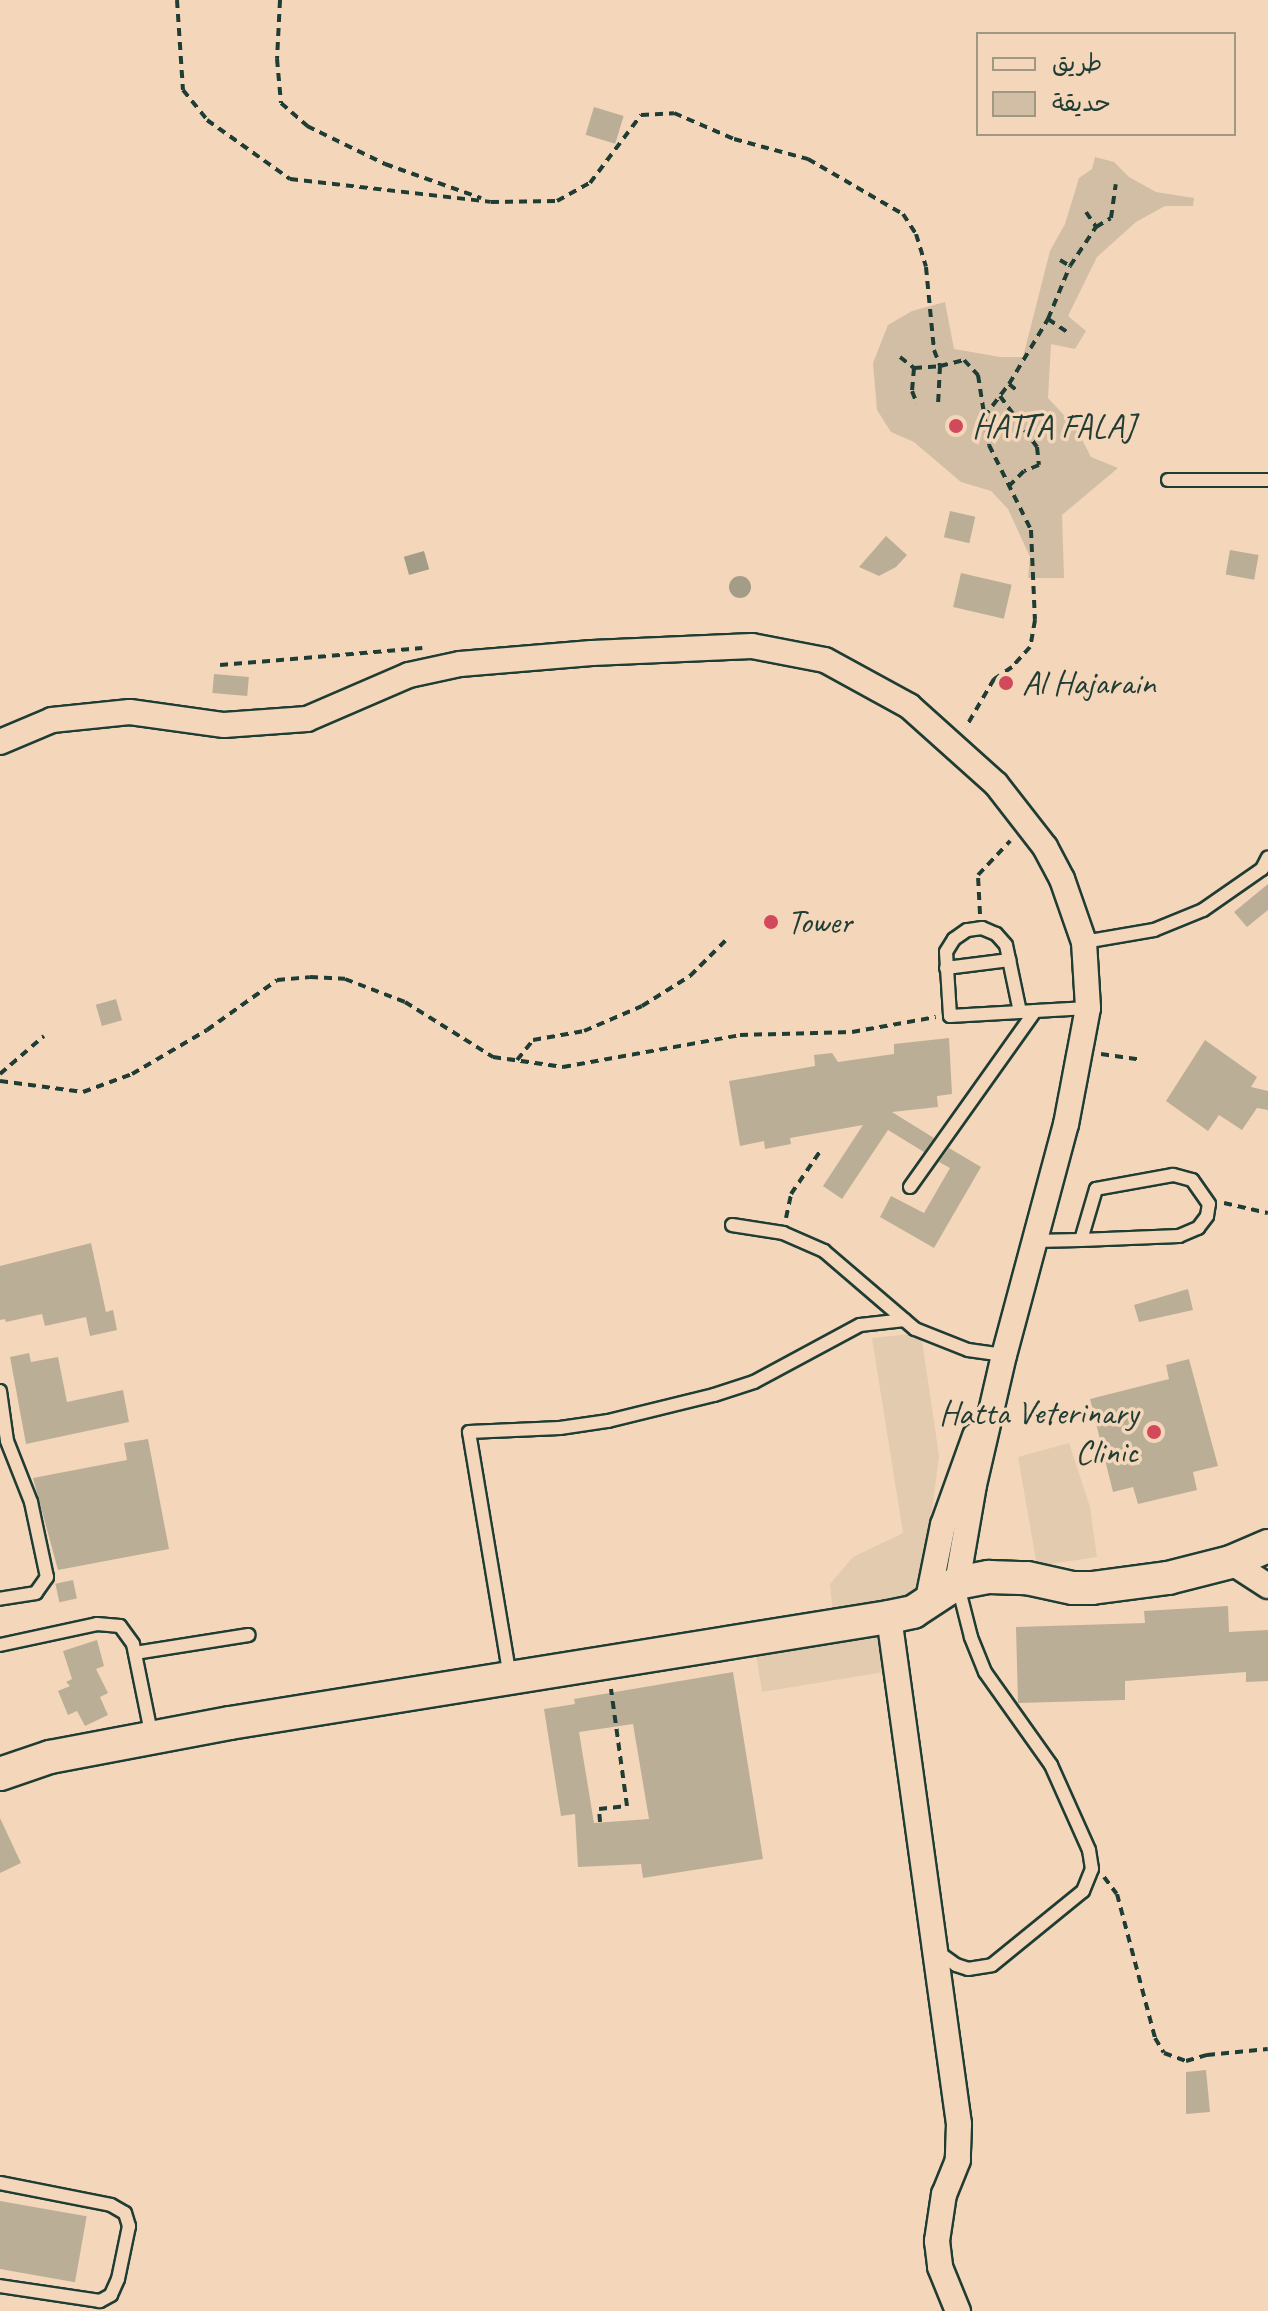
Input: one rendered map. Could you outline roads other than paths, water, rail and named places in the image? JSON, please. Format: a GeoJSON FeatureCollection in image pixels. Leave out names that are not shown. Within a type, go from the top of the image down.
{"type":"FeatureCollection","features":[{"type":"Feature","properties":{"kind":"main road"},"geometry":{"type":"LineString","coordinates":[[0,1774],[50,1757],[152,1737],[889,1617],[913,1612],[957,1583],[989,1577],[1027,1578],[1065,1587],[1092,1588],[1168,1578],[1231,1562],[1268,1546]]}},
{"type":"Feature","properties":{"kind":"main road"},"geometry":{"type":"LineString","coordinates":[[0,1749],[50,1757]]}},
{"type":"Feature","properties":{"kind":"street"},"geometry":{"type":"LineString","coordinates":[[0,742],[52,720],[130,712],[224,725],[307,719],[409,675],[460,664],[592,653],[752,646],[825,660],[909,706],[996,784],[1045,847],[1062,879],[1084,942],[1088,1008],[1081,1051],[992,1406],[957,1583]]}},
{"type":"Feature","properties":{"kind":"street"},"geometry":{"type":"LineString","coordinates":[[927,1604],[952,1495],[974,1438],[992,1406]]}},
{"type":"Feature","properties":{"kind":"street"},"geometry":{"type":"LineString","coordinates":[[1231,1562],[1268,1586]]}},
{"type":"Feature","properties":{"kind":"street"},"geometry":{"type":"LineString","coordinates":[[889,1617],[960,2142],[952,2178],[944,2194],[937,2241],[940,2267],[958,2311]]}},
{"type":"Feature","properties":{"kind":"lane"},"geometry":{"type":"LineString","coordinates":[[1168,480],[1268,480]]}},
{"type":"Feature","properties":{"kind":"lane"},"geometry":{"type":"LineString","coordinates":[[1084,942],[1154,930],[1203,910],[1262,869],[1268,857]]}},
{"type":"Feature","properties":{"kind":"lane"},"geometry":{"type":"LineString","coordinates":[[1020,1012],[1006,945],[996,934],[982,928],[967,930],[954,939],[946,952],[950,1016],[1020,1012],[1035,1011],[1088,1008]]}},
{"type":"Feature","properties":{"kind":"lane"},"geometry":{"type":"LineString","coordinates":[[946,968],[1009,960]]}},
{"type":"Feature","properties":{"kind":"lane"},"geometry":{"type":"LineString","coordinates":[[910,1187],[1035,1011]]}},
{"type":"Feature","properties":{"kind":"lane"},"geometry":{"type":"LineString","coordinates":[[1034,1241],[1081,1240],[1179,1236],[1198,1228],[1207,1216],[1209,1204],[1192,1180],[1173,1175],[1096,1189],[1081,1240]]}},
{"type":"Feature","properties":{"kind":"lane"},"geometry":{"type":"LineString","coordinates":[[732,1225],[783,1233],[824,1251],[915,1329],[968,1350],[1004,1355]]}},
{"type":"Feature","properties":{"kind":"lane"},"geometry":{"type":"LineString","coordinates":[[511,1678],[469,1432],[596,1423],[714,1395],[754,1382],[860,1325],[905,1320]]}},
{"type":"Feature","properties":{"kind":"lane"},"geometry":{"type":"LineString","coordinates":[[0,1391],[10,1453],[31,1502],[47,1577],[36,1593],[0,1599]]}},
{"type":"Feature","properties":{"kind":"lane"},"geometry":{"type":"LineString","coordinates":[[934,1948],[956,1965],[968,1969],[992,1965],[1083,1891],[1092,1869],[1089,1850],[1051,1765],[985,1672],[971,1637],[957,1583]]}},
{"type":"Feature","properties":{"kind":"lane"},"geometry":{"type":"LineString","coordinates":[[0,1645],[109,1622],[129,1633],[152,1737]]}},
{"type":"Feature","properties":{"kind":"lane"},"geometry":{"type":"LineString","coordinates":[[135,1653],[249,1635]]}},
{"type":"Feature","properties":{"kind":"lane"},"geometry":{"type":"LineString","coordinates":[[0,2183],[111,2205],[125,2213],[129,2226],[118,2279],[111,2295],[100,2301],[0,2286]]}},
{"type":"Feature","properties":{"kind":"place","name":"HATTA FALAJ"},"geometry":{"type":"Point","coordinates":[956,426]}},
{"type":"Feature","properties":{"kind":"place","name":"Al Hajarain"},"geometry":{"type":"Point","coordinates":[1006,683]}},
{"type":"Feature","properties":{"kind":"place","name":"Tower"},"geometry":{"type":"Point","coordinates":[771,922]}},
{"type":"Feature","properties":{"kind":"place","name":"Hatta Veterinary Clinic"},"geometry":{"type":"Point","coordinates":[1154,1432]}}]}
